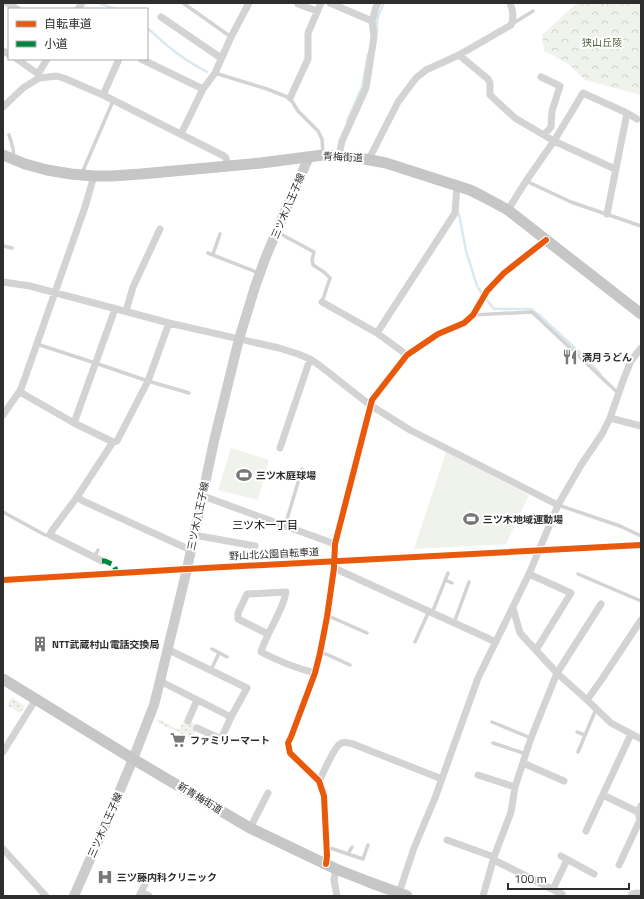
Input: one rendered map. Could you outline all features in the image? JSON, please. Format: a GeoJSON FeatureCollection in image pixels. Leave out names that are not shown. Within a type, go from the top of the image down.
{"type":"FeatureCollection","features":[{"type":"Feature","properties":{"kind":"main road","name":"青梅街道"},"geometry":{"type":"LineString","coordinates":[[8,157],[25,164],[47,170],[94,176],[141,174],[339,155],[369,159],[401,167],[457,186],[484,197],[508,210],[641,314]]}},
{"type":"Feature","properties":{"kind":"main road","name":"三ツ木八王子線"},"geometry":{"type":"LineString","coordinates":[[74,896],[133,759],[154,704],[191,549],[222,405],[239,339],[260,274],[276,232],[309,157]]}},
{"type":"Feature","properties":{"kind":"main road","name":"新青梅街道"},"geometry":{"type":"LineString","coordinates":[[3,679],[133,759],[250,828],[336,869],[403,895]]}},
{"type":"Feature","properties":{"kind":"street"},"geometry":{"type":"LineString","coordinates":[[181,134],[203,90],[215,73],[231,37],[249,3]]}},
{"type":"Feature","properties":{"kind":"street"},"geometry":{"type":"LineString","coordinates":[[290,98],[308,59],[308,33],[321,3]]}},
{"type":"Feature","properties":{"kind":"street"},"geometry":{"type":"LineString","coordinates":[[330,3],[372,22]]}},
{"type":"Feature","properties":{"kind":"street"},"geometry":{"type":"LineString","coordinates":[[339,155],[342,141],[366,88],[374,37],[372,22],[378,3]]}},
{"type":"Feature","properties":{"kind":"street"},"geometry":{"type":"LineString","coordinates":[[369,159],[398,102],[416,78],[426,70],[459,55],[511,25],[513,20],[510,3]]}},
{"type":"Feature","properties":{"kind":"street"},"geometry":{"type":"LineString","coordinates":[[298,4],[317,12]]}},
{"type":"Feature","properties":{"kind":"street"},"geometry":{"type":"LineString","coordinates":[[161,17],[221,58]]}},
{"type":"Feature","properties":{"kind":"street"},"geometry":{"type":"LineString","coordinates":[[459,55],[488,79],[490,84],[490,95],[515,118],[554,141],[616,169]]}},
{"type":"Feature","properties":{"kind":"street"},"geometry":{"type":"LineString","coordinates":[[18,60],[39,76],[57,76],[66,79],[103,95],[181,134],[224,156],[228,166]]}},
{"type":"Feature","properties":{"kind":"street"},"geometry":{"type":"LineString","coordinates":[[3,107],[39,76],[47,60]]}},
{"type":"Feature","properties":{"kind":"street"},"geometry":{"type":"LineString","coordinates":[[103,95],[118,60]]}},
{"type":"Feature","properties":{"kind":"street"},"geometry":{"type":"LineString","coordinates":[[143,60],[203,90]]}},
{"type":"Feature","properties":{"kind":"street"},"geometry":{"type":"LineString","coordinates":[[541,77],[560,86],[552,110],[551,127],[544,135]]}},
{"type":"Feature","properties":{"kind":"street"},"geometry":{"type":"LineString","coordinates":[[508,210],[554,141],[583,93],[627,113],[637,120]]}},
{"type":"Feature","properties":{"kind":"street"},"geometry":{"type":"LineString","coordinates":[[607,214],[627,113]]}},
{"type":"Feature","properties":{"kind":"street"},"geometry":{"type":"LineString","coordinates":[[3,415],[20,392],[85,207],[94,176]]}},
{"type":"Feature","properties":{"kind":"street"},"geometry":{"type":"LineString","coordinates":[[377,334],[455,213],[457,186]]}},
{"type":"Feature","properties":{"kind":"street"},"geometry":{"type":"LineString","coordinates":[[126,311],[133,287],[160,229]]}},
{"type":"Feature","properties":{"kind":"street"},"geometry":{"type":"LineString","coordinates":[[326,864],[327,846],[324,796],[319,781],[290,753],[288,743],[315,673],[320,653],[334,568],[335,544],[370,405],[372,400],[406,355],[438,334],[464,323],[473,315],[491,286],[513,266],[546,240]]}},
{"type":"Feature","properties":{"kind":"street"},"geometry":{"type":"LineString","coordinates":[[3,282],[23,284],[169,323],[279,348],[298,354],[319,365],[370,405],[410,430],[558,505]]}},
{"type":"Feature","properties":{"kind":"street"},"geometry":{"type":"LineString","coordinates":[[322,302],[377,334],[406,355]]}},
{"type":"Feature","properties":{"kind":"street"},"geometry":{"type":"LineString","coordinates":[[74,423],[115,309]]}},
{"type":"Feature","properties":{"kind":"street"},"geometry":{"type":"LineString","coordinates":[[102,561],[50,536],[51,532],[77,497],[113,442],[117,441],[148,381],[169,323]]}},
{"type":"Feature","properties":{"kind":"street"},"geometry":{"type":"LineString","coordinates":[[403,895],[414,848],[442,779],[478,678],[513,608],[558,505],[581,464],[602,434],[610,418],[631,361],[641,348]]}},
{"type":"Feature","properties":{"kind":"street"},"geometry":{"type":"LineString","coordinates":[[280,448],[310,359]]}},
{"type":"Feature","properties":{"kind":"street"},"geometry":{"type":"LineString","coordinates":[[20,392],[74,423],[113,442]]}},
{"type":"Feature","properties":{"kind":"street"},"geometry":{"type":"LineString","coordinates":[[610,418],[641,426]]}},
{"type":"Feature","properties":{"kind":"street"},"geometry":{"type":"LineString","coordinates":[[203,496],[335,544]]}},
{"type":"Feature","properties":{"kind":"street"},"geometry":{"type":"LineString","coordinates":[[77,497],[191,549]]}},
{"type":"Feature","properties":{"kind":"street"},"geometry":{"type":"LineString","coordinates":[[194,535],[255,546]]}},
{"type":"Feature","properties":{"kind":"street"},"geometry":{"type":"LineString","coordinates":[[334,568],[496,642]]}},
{"type":"Feature","properties":{"kind":"street"},"geometry":{"type":"LineString","coordinates":[[528,574],[571,593],[536,650]]}},
{"type":"Feature","properties":{"kind":"street"},"geometry":{"type":"LineString","coordinates":[[268,634],[238,619],[238,613],[247,594],[286,592],[278,616],[268,634],[261,652],[298,668],[315,673]]}},
{"type":"Feature","properties":{"kind":"street"},"geometry":{"type":"LineString","coordinates":[[483,896],[494,859],[511,812],[515,787],[531,738],[557,673],[600,604]]}},
{"type":"Feature","properties":{"kind":"street"},"geometry":{"type":"LineString","coordinates":[[513,608],[520,633],[557,673],[611,723],[641,739]]}},
{"type":"Feature","properties":{"kind":"street"},"geometry":{"type":"LineString","coordinates":[[587,700],[641,620]]}},
{"type":"Feature","properties":{"kind":"street"},"geometry":{"type":"LineString","coordinates":[[168,649],[247,688],[221,739],[197,728]]}},
{"type":"Feature","properties":{"kind":"street"},"geometry":{"type":"LineString","coordinates":[[160,681],[231,718]]}},
{"type":"Feature","properties":{"kind":"street"},"geometry":{"type":"LineString","coordinates":[[3,752],[36,699]]}},
{"type":"Feature","properties":{"kind":"street"},"geometry":{"type":"LineString","coordinates":[[188,721],[196,700]]}},
{"type":"Feature","properties":{"kind":"street"},"geometry":{"type":"LineString","coordinates":[[586,831],[631,734]]}},
{"type":"Feature","properties":{"kind":"street"},"geometry":{"type":"LineString","coordinates":[[319,781],[335,749],[339,744],[344,742],[442,779]]}},
{"type":"Feature","properties":{"kind":"street"},"geometry":{"type":"LineString","coordinates":[[523,763],[564,781]]}},
{"type":"Feature","properties":{"kind":"street"},"geometry":{"type":"LineString","coordinates":[[478,775],[515,787]]}},
{"type":"Feature","properties":{"kind":"street"},"geometry":{"type":"LineString","coordinates":[[250,828],[268,793]]}},
{"type":"Feature","properties":{"kind":"street"},"geometry":{"type":"LineString","coordinates":[[603,795],[640,809],[640,820],[620,865]]}},
{"type":"Feature","properties":{"kind":"street"},"geometry":{"type":"LineString","coordinates":[[447,840],[494,859],[562,894]]}},
{"type":"Feature","properties":{"kind":"street"},"geometry":{"type":"LineString","coordinates":[[3,849],[46,896]]}},
{"type":"Feature","properties":{"kind":"street"},"geometry":{"type":"LineString","coordinates":[[553,889],[564,858],[594,874]]}},
{"type":"Feature","properties":{"kind":"street"},"geometry":{"type":"LineString","coordinates":[[336,869],[334,880],[338,896]]}},
{"type":"Feature","properties":{"kind":"street"},"geometry":{"type":"LineString","coordinates":[[148,876],[140,894],[149,896]]}},
{"type":"Feature","properties":{"kind":"street"},"geometry":{"type":"LineString","coordinates":[[631,896],[632,894],[641,894]]}},
{"type":"Feature","properties":{"kind":"lane"},"geometry":{"type":"LineString","coordinates":[[183,3],[231,37]]}},
{"type":"Feature","properties":{"kind":"lane"},"geometry":{"type":"LineString","coordinates":[[511,25],[533,11]]}},
{"type":"Feature","properties":{"kind":"lane"},"geometry":{"type":"LineString","coordinates":[[215,73],[267,89],[290,98],[298,111],[318,131],[322,139],[323,156]]}},
{"type":"Feature","properties":{"kind":"lane"},"geometry":{"type":"LineString","coordinates":[[81,175],[113,101]]}},
{"type":"Feature","properties":{"kind":"lane"},"geometry":{"type":"LineString","coordinates":[[8,157],[14,153],[14,148],[9,135]]}},
{"type":"Feature","properties":{"kind":"lane"},"geometry":{"type":"LineString","coordinates":[[526,181],[571,202],[641,226]]}},
{"type":"Feature","properties":{"kind":"lane"},"geometry":{"type":"LineString","coordinates":[[276,232],[314,252],[312,260],[313,265],[330,278],[322,302]]}},
{"type":"Feature","properties":{"kind":"lane"},"geometry":{"type":"LineString","coordinates":[[213,254],[220,234]]}},
{"type":"Feature","properties":{"kind":"lane"},"geometry":{"type":"LineString","coordinates":[[3,246],[12,248]]}},
{"type":"Feature","properties":{"kind":"lane"},"geometry":{"type":"LineString","coordinates":[[208,252],[260,274]]}},
{"type":"Feature","properties":{"kind":"lane"},"geometry":{"type":"LineString","coordinates":[[473,315],[532,312],[618,393]]}},
{"type":"Feature","properties":{"kind":"lane"},"geometry":{"type":"LineString","coordinates":[[37,344],[189,393]]}},
{"type":"Feature","properties":{"kind":"lane"},"geometry":{"type":"LineString","coordinates":[[285,526],[302,470]]}},
{"type":"Feature","properties":{"kind":"lane"},"geometry":{"type":"LineString","coordinates":[[558,505],[620,526],[641,536]]}},
{"type":"Feature","properties":{"kind":"lane"},"geometry":{"type":"LineString","coordinates":[[3,512],[45,535],[50,536]]}},
{"type":"Feature","properties":{"kind":"lane"},"geometry":{"type":"LineString","coordinates":[[94,558],[98,550]]}},
{"type":"Feature","properties":{"kind":"lane"},"geometry":{"type":"LineString","coordinates":[[415,642],[448,573]]}},
{"type":"Feature","properties":{"kind":"lane"},"geometry":{"type":"LineString","coordinates":[[578,574],[641,601]]}},
{"type":"Feature","properties":{"kind":"lane"},"geometry":{"type":"LineString","coordinates":[[445,580],[452,583]]}},
{"type":"Feature","properties":{"kind":"lane"},"geometry":{"type":"LineString","coordinates":[[454,623],[469,582]]}},
{"type":"Feature","properties":{"kind":"lane"},"geometry":{"type":"LineString","coordinates":[[327,617],[333,618],[367,633]]}},
{"type":"Feature","properties":{"kind":"lane"},"geometry":{"type":"LineString","coordinates":[[212,649],[227,657]]}},
{"type":"Feature","properties":{"kind":"lane"},"geometry":{"type":"LineString","coordinates":[[211,670],[219,653]]}},
{"type":"Feature","properties":{"kind":"lane"},"geometry":{"type":"LineString","coordinates":[[320,653],[326,654],[350,665]]}},
{"type":"Feature","properties":{"kind":"lane"},"geometry":{"type":"LineString","coordinates":[[578,752],[596,710]]}},
{"type":"Feature","properties":{"kind":"lane"},"geometry":{"type":"LineString","coordinates":[[492,722],[531,738]]}},
{"type":"Feature","properties":{"kind":"lane"},"geometry":{"type":"LineString","coordinates":[[576,732],[586,735]]}},
{"type":"Feature","properties":{"kind":"lane"},"geometry":{"type":"LineString","coordinates":[[494,743],[526,754]]}},
{"type":"Feature","properties":{"kind":"lane"},"geometry":{"type":"LineString","coordinates":[[327,846],[363,859],[368,845]]}},
{"type":"Feature","properties":{"kind":"lane"},"geometry":{"type":"LineString","coordinates":[[348,854],[352,846]]}},
{"type":"Feature","properties":{"kind":"green space","name":"狭山丘陵"},"geometry":{"type":"Polygon","coordinates":[[[577,3],[641,3],[641,95],[585,80],[567,63],[544,51],[542,35],[577,3]]]}},
{"type":"Feature","properties":{"kind":"green space","name":"三ツ木庭球場"},"geometry":{"type":"Polygon","coordinates":[[[231,448],[269,460],[258,500],[218,490],[231,448]]]}},
{"type":"Feature","properties":{"kind":"green space","name":"三ツ木地域運動場"},"geometry":{"type":"Polygon","coordinates":[[[446,452],[529,495],[506,544],[414,549],[446,452]]]}},
{"type":"Feature","properties":{"kind":"green space"},"geometry":{"type":"Polygon","coordinates":[[[12,697],[25,706],[20,713],[7,705],[12,697]]]}},
{"type":"Feature","properties":{"kind":"green space"},"geometry":{"type":"Polygon","coordinates":[[[158,719],[179,730],[185,719],[198,726],[192,739],[157,722],[158,719]]]}},
{"type":"Feature","properties":{"kind":"waterway"},"geometry":{"type":"LineString","coordinates":[[99,3],[112,8]]}},
{"type":"Feature","properties":{"kind":"waterway"},"geometry":{"type":"LineString","coordinates":[[377,33],[378,18],[384,3]]}},
{"type":"Feature","properties":{"kind":"waterway"},"geometry":{"type":"LineString","coordinates":[[148,29],[178,54],[207,72]]}},
{"type":"Feature","properties":{"kind":"waterway"},"geometry":{"type":"LineString","coordinates":[[347,121],[362,87],[368,54]]}},
{"type":"Feature","properties":{"kind":"waterway"},"geometry":{"type":"LineString","coordinates":[[459,214],[466,251],[477,286],[482,294]]}},
{"type":"Feature","properties":{"kind":"waterway"},"geometry":{"type":"LineString","coordinates":[[487,300],[494,309],[531,309],[588,360],[601,375]]}},
{"type":"Feature","properties":{"kind":"marked path"},"geometry":{"type":"LineString","coordinates":[[102,561],[114,565],[117,573]]}},
{"type":"Feature","properties":{"kind":"cycle path"},"geometry":{"type":"LineString","coordinates":[[326,864],[327,856],[324,796],[319,781],[290,753],[288,743],[315,673],[320,653],[334,568],[335,544],[372,400],[407,355],[438,334],[464,323],[473,315],[487,291],[504,273],[546,240]]}},
{"type":"Feature","properties":{"kind":"cycle path","name":"野山北公園自転車道"},"geometry":{"type":"LineString","coordinates":[[3,580],[641,545]]}},
{"type":"Feature","properties":{"kind":"place","name":"満月うどん"},"geometry":{"type":"Point","coordinates":[570,357]}},
{"type":"Feature","properties":{"kind":"place","name":"三ツ木庭球場"},"geometry":{"type":"Point","coordinates":[244,475]}},
{"type":"Feature","properties":{"kind":"place","name":"三ツ木地域運動場"},"geometry":{"type":"Point","coordinates":[471,519]}},
{"type":"Feature","properties":{"kind":"place","name":"NTT武蔵村山電話交換局"},"geometry":{"type":"Point","coordinates":[40,644]}},
{"type":"Feature","properties":{"kind":"place","name":"ファミリーマート"},"geometry":{"type":"Point","coordinates":[178,740]}},
{"type":"Feature","properties":{"kind":"place","name":"三ツ藤内科クリニック"},"geometry":{"type":"Point","coordinates":[105,877]}},
{"type":"Feature","properties":{"kind":"district","name":"三ツ木一丁目"},"geometry":{"type":"Point","coordinates":[265,525]}}]}
